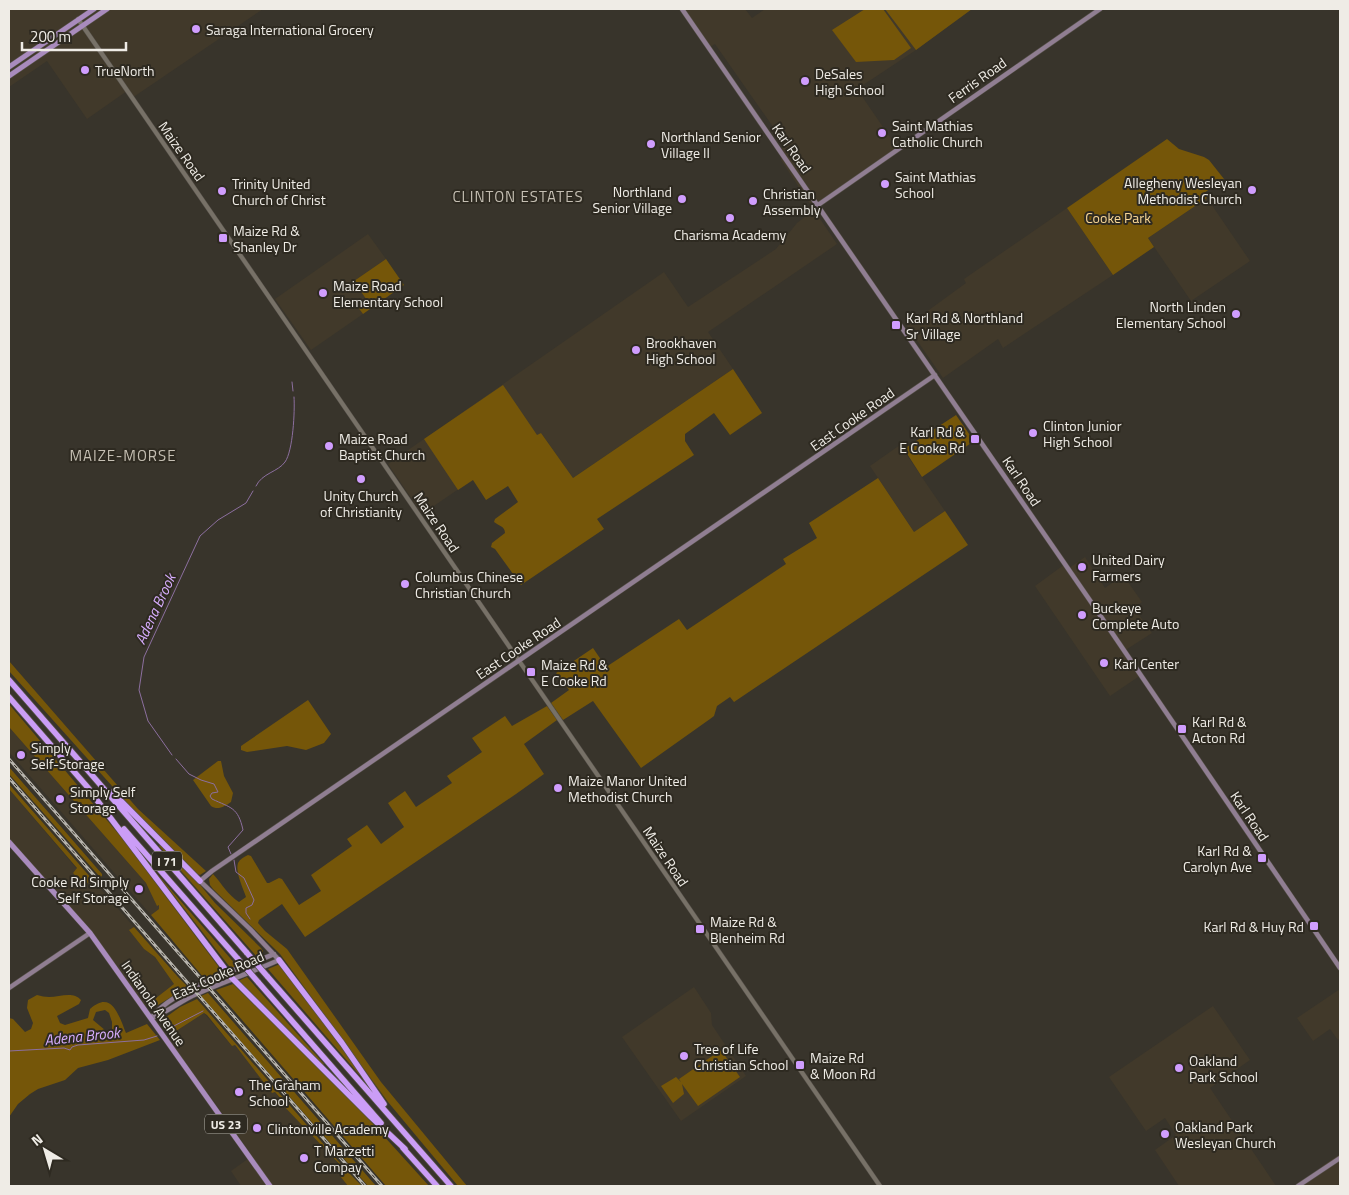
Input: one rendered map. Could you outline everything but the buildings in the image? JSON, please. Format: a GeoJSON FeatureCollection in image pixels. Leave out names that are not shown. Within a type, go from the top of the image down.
{"type":"FeatureCollection","features":[{"type":"Feature","properties":{"kind":"highway","name":"I 71"},"geometry":{"type":"LineString","coordinates":[[9,680],[451,1186]]}},
{"type":"Feature","properties":{"kind":"highway","name":"I 71"},"geometry":{"type":"LineString","coordinates":[[9,698],[436,1186]]}},
{"type":"Feature","properties":{"kind":"highway"},"geometry":{"type":"LineString","coordinates":[[87,768],[200,881]]}},
{"type":"Feature","properties":{"kind":"highway"},"geometry":{"type":"LineString","coordinates":[[87,787],[228,973],[404,1150]]}},
{"type":"Feature","properties":{"kind":"highway"},"geometry":{"type":"LineString","coordinates":[[279,960],[342,1043],[402,1130]]}},
{"type":"Feature","properties":{"kind":"main road"},"geometry":{"type":"LineString","coordinates":[[9,67],[94,9]]}},
{"type":"Feature","properties":{"kind":"main road"},"geometry":{"type":"LineString","coordinates":[[9,76],[107,9]]}},
{"type":"Feature","properties":{"kind":"main road","name":"Karl Road"},"geometry":{"type":"LineString","coordinates":[[682,9],[935,375],[1340,968]]}},
{"type":"Feature","properties":{"kind":"main road","name":"Ferris Road"},"geometry":{"type":"LineString","coordinates":[[818,205],[1100,9]]}},
{"type":"Feature","properties":{"kind":"main road","name":"East Cooke Road"},"geometry":{"type":"LineString","coordinates":[[151,1018],[186,999],[279,960],[200,881],[235,855],[935,375]]}},
{"type":"Feature","properties":{"kind":"main road","name":"Indianola Avenue"},"geometry":{"type":"LineString","coordinates":[[9,842],[90,933],[270,1186]]}},
{"type":"Feature","properties":{"kind":"main road"},"geometry":{"type":"LineString","coordinates":[[9,988],[90,933]]}},
{"type":"Feature","properties":{"kind":"main road","name":"East Cooke Road"},"geometry":{"type":"LineString","coordinates":[[151,1018],[158,1009],[183,994],[274,954]]}},
{"type":"Feature","properties":{"kind":"main road"},"geometry":{"type":"LineString","coordinates":[[1298,1186],[1340,1158]]}},
{"type":"Feature","properties":{"kind":"street","name":"Maize Road"},"geometry":{"type":"LineString","coordinates":[[78,19],[880,1186]]}},
{"type":"Feature","properties":{"kind":"shaded area"},"geometry":{"type":"Polygon","coordinates":[[[9,9],[263,9],[132,98],[127,91],[87,119],[47,61],[9,87],[9,9]]]}},
{"type":"Feature","properties":{"kind":"shaded area","name":"DeSales High School"},"geometry":{"type":"Polygon","coordinates":[[[683,9],[745,9],[752,18],[765,9],[972,9],[916,50],[857,89],[898,149],[814,210],[781,160],[783,141],[715,44],[710,47],[683,9]]]}},
{"type":"Feature","properties":{"kind":"shaded area"},"geometry":{"type":"Polygon","coordinates":[[[1207,198],[1250,261],[1191,301],[1148,238],[1207,198]]]}},
{"type":"Feature","properties":{"kind":"shaded area"},"geometry":{"type":"Polygon","coordinates":[[[1067,208],[1113,275],[1003,348],[998,339],[943,378],[907,326],[966,283],[964,279],[1067,208]]]}},
{"type":"Feature","properties":{"kind":"shaded area","name":"Brookhaven High School"},"geometry":{"type":"Polygon","coordinates":[[[814,210],[837,244],[708,332],[733,369],[573,478],[541,433],[422,514],[388,464],[664,272],[688,307],[776,249],[797,223],[814,210]]]}},
{"type":"Feature","properties":{"kind":"shaded area","name":"Maize Road Elementary School"},"geometry":{"type":"Polygon","coordinates":[[[368,234],[386,259],[354,281],[366,299],[357,306],[363,314],[311,350],[275,299],[368,234]]]}},
{"type":"Feature","properties":{"kind":"shaded area"},"geometry":{"type":"Polygon","coordinates":[[[900,445],[945,511],[914,532],[870,466],[900,445]]]}},
{"type":"Feature","properties":{"kind":"shaded area"},"geometry":{"type":"Polygon","coordinates":[[[1085,557],[1105,588],[1123,575],[1142,602],[1134,608],[1152,633],[1124,651],[1141,675],[1110,696],[1035,586],[1065,564],[1069,568],[1085,557]]]}},
{"type":"Feature","properties":{"kind":"shaded area"},"geometry":{"type":"Polygon","coordinates":[[[9,727],[146,883],[159,904],[159,909],[151,915],[9,752],[9,727]]]}},
{"type":"Feature","properties":{"kind":"shaded area"},"geometry":{"type":"Polygon","coordinates":[[[9,789],[77,869],[73,873],[84,885],[92,879],[134,927],[130,930],[144,949],[155,957],[174,984],[143,1008],[90,933],[9,842],[9,789]]]}},
{"type":"Feature","properties":{"kind":"shaded area","name":"Tree of Life Christian School"},"geometry":{"type":"Polygon","coordinates":[[[694,987],[711,1013],[712,1025],[746,1076],[681,1121],[622,1037],[694,987]]]}},
{"type":"Feature","properties":{"kind":"shaded area"},"geometry":{"type":"Polygon","coordinates":[[[1340,989],[1340,1038],[1338,1040],[1330,1029],[1313,1041],[1297,1018],[1340,989]]]}},
{"type":"Feature","properties":{"kind":"shaded area"},"geometry":{"type":"Polygon","coordinates":[[[1213,1006],[1250,1060],[1210,1088],[1276,1186],[1179,1186],[1155,1150],[1176,1135],[1165,1118],[1146,1131],[1109,1077],[1213,1006]]]}},
{"type":"Feature","properties":{"kind":"shaded area"},"geometry":{"type":"Polygon","coordinates":[[[204,1013],[232,1046],[234,1044],[272,1092],[274,1091],[280,1101],[346,1172],[340,1176],[348,1186],[241,1186],[231,1171],[249,1158],[249,1151],[208,1093],[205,1094],[166,1040],[170,1035],[204,1013]]]}},
{"type":"Feature","properties":{"kind":"shaded area"},"geometry":{"type":"Polygon","coordinates":[[[1340,1154],[1340,1186],[1299,1186],[1323,1169],[1322,1166],[1340,1154]]]}},
{"type":"Feature","properties":{"kind":"green space"},"geometry":{"type":"Polygon","coordinates":[[[865,9],[883,9],[911,48],[894,60],[856,62],[832,30],[865,9]]]}},
{"type":"Feature","properties":{"kind":"green space"},"geometry":{"type":"Polygon","coordinates":[[[885,9],[972,9],[916,50],[885,9]]]}},
{"type":"Feature","properties":{"kind":"green space","name":"Cooke Park"},"geometry":{"type":"Polygon","coordinates":[[[1167,139],[1179,149],[1209,160],[1224,179],[1204,193],[1207,198],[1148,238],[1154,247],[1113,275],[1067,208],[1167,139]]]}},
{"type":"Feature","properties":{"kind":"green space"},"geometry":{"type":"Polygon","coordinates":[[[386,259],[404,285],[363,314],[357,306],[366,299],[354,281],[386,259]]]}},
{"type":"Feature","properties":{"kind":"green space"},"geometry":{"type":"Polygon","coordinates":[[[733,369],[762,413],[730,435],[714,413],[685,434],[685,441],[694,455],[597,519],[604,529],[521,585],[495,549],[491,547],[492,543],[505,533],[503,527],[494,522],[495,519],[518,502],[508,486],[486,500],[473,480],[458,490],[424,439],[503,385],[537,435],[541,433],[573,478],[733,369]]]}},
{"type":"Feature","properties":{"kind":"green space"},"geometry":{"type":"Polygon","coordinates":[[[956,415],[974,441],[922,477],[904,449],[956,415]]]}},
{"type":"Feature","properties":{"kind":"green space"},"geometry":{"type":"Polygon","coordinates":[[[878,478],[914,532],[945,511],[968,545],[734,702],[730,697],[717,706],[714,716],[641,768],[593,701],[563,720],[551,703],[569,690],[556,673],[593,648],[606,667],[679,619],[687,630],[786,564],[783,559],[817,538],[809,523],[878,478]]]}},
{"type":"Feature","properties":{"kind":"green space"},"geometry":{"type":"Polygon","coordinates":[[[9,661],[138,809],[206,871],[200,875],[197,874],[138,815],[9,671],[9,661]]]}},
{"type":"Feature","properties":{"kind":"green space"},"geometry":{"type":"Polygon","coordinates":[[[308,700],[331,734],[324,743],[306,750],[287,746],[247,752],[241,750],[241,746],[308,700]]]}},
{"type":"Feature","properties":{"kind":"green space"},"geometry":{"type":"Polygon","coordinates":[[[9,704],[122,838],[218,966],[219,970],[216,975],[204,978],[151,915],[159,909],[159,905],[157,906],[146,883],[9,727],[9,704]]]}},
{"type":"Feature","properties":{"kind":"green space"},"geometry":{"type":"Polygon","coordinates":[[[547,706],[557,720],[524,744],[544,774],[305,937],[282,904],[259,920],[258,923],[287,949],[381,1082],[467,1186],[458,1186],[388,1102],[280,954],[213,889],[209,879],[213,874],[228,893],[239,902],[246,897],[237,867],[241,859],[248,855],[251,856],[267,883],[279,878],[282,879],[299,905],[321,891],[311,875],[352,846],[347,839],[367,825],[381,844],[404,827],[388,803],[405,791],[416,807],[452,783],[447,776],[482,752],[472,738],[505,716],[512,726],[547,706]]]}},
{"type":"Feature","properties":{"kind":"green space"},"geometry":{"type":"Polygon","coordinates":[[[218,761],[221,761],[224,776],[233,793],[231,802],[216,808],[211,806],[193,780],[218,761]]]}},
{"type":"Feature","properties":{"kind":"green space"},"geometry":{"type":"Polygon","coordinates":[[[9,767],[102,876],[100,877],[9,774],[9,767]]]}},
{"type":"Feature","properties":{"kind":"green space"},"geometry":{"type":"Polygon","coordinates":[[[9,784],[92,879],[84,886],[73,873],[77,868],[9,789],[9,784]]]}},
{"type":"Feature","properties":{"kind":"green space"},"geometry":{"type":"Polygon","coordinates":[[[161,844],[192,875],[215,903],[261,948],[263,956],[258,958],[159,846],[161,844]]]}},
{"type":"Feature","properties":{"kind":"green space"},"geometry":{"type":"Polygon","coordinates":[[[153,869],[237,966],[231,968],[229,966],[153,869]]]}},
{"type":"Feature","properties":{"kind":"green space"},"geometry":{"type":"Polygon","coordinates":[[[134,927],[188,987],[153,1008],[147,1005],[174,984],[155,957],[144,949],[129,930],[134,927]]]}},
{"type":"Feature","properties":{"kind":"green space"},"geometry":{"type":"Polygon","coordinates":[[[280,964],[363,1077],[362,1078],[268,969],[280,964]]]}},
{"type":"Feature","properties":{"kind":"green space"},"geometry":{"type":"Polygon","coordinates":[[[247,977],[324,1064],[323,1065],[238,981],[247,977]]]}},
{"type":"Feature","properties":{"kind":"green space"},"geometry":{"type":"Polygon","coordinates":[[[233,984],[344,1092],[429,1186],[386,1186],[216,990],[233,984]]]}},
{"type":"Feature","properties":{"kind":"green space"},"geometry":{"type":"Polygon","coordinates":[[[208,993],[376,1186],[368,1186],[201,996],[208,993]]]}},
{"type":"Feature","properties":{"kind":"green space"},"geometry":{"type":"Polygon","coordinates":[[[37,995],[44,997],[70,995],[78,997],[81,1000],[79,1004],[57,1016],[60,1023],[65,1025],[88,1018],[90,1009],[98,1004],[109,1003],[114,1007],[126,1033],[147,1024],[160,1040],[108,1060],[78,1068],[65,1080],[38,1089],[30,1094],[18,1104],[9,1117],[9,1018],[13,1019],[25,1032],[31,1029],[33,1023],[27,1008],[28,1000],[37,995]],[[105,1010],[96,1012],[93,1020],[112,1036],[112,1022],[109,1013],[105,1010]]]}},
{"type":"Feature","properties":{"kind":"green space"},"geometry":{"type":"Polygon","coordinates":[[[197,999],[362,1186],[348,1186],[340,1176],[346,1171],[279,1101],[281,1099],[275,1092],[272,1093],[235,1045],[232,1046],[207,1015],[204,1013],[170,1035],[162,1024],[162,1020],[180,1007],[197,999]]]}},
{"type":"Feature","properties":{"kind":"green space"},"geometry":{"type":"Polygon","coordinates":[[[721,1050],[740,1077],[698,1106],[682,1084],[684,1094],[673,1103],[661,1086],[676,1077],[681,1082],[679,1079],[721,1050]]]}},
{"type":"Feature","properties":{"kind":"waterway","name":"Adena Brook"},"geometry":{"type":"LineString","coordinates":[[292,382],[293,391]]}},
{"type":"Feature","properties":{"kind":"waterway","name":"Adena Brook"},"geometry":{"type":"LineString","coordinates":[[256,486],[262,478],[282,465],[288,457],[293,431],[294,397]]}},
{"type":"Feature","properties":{"kind":"waterway","name":"Adena Brook"},"geometry":{"type":"LineString","coordinates":[[172,755],[148,721],[139,690],[144,657],[200,536],[218,520],[246,503],[253,491]]}},
{"type":"Feature","properties":{"kind":"waterway","name":"Adena Brook"},"geometry":{"type":"LineString","coordinates":[[176,759],[189,774],[214,784],[218,792],[212,793],[210,796],[212,799],[233,809],[239,817],[243,830],[228,847],[231,854]]}},
{"type":"Feature","properties":{"kind":"waterway","name":"Adena Brook"},"geometry":{"type":"LineString","coordinates":[[234,860],[236,872],[244,878],[254,900],[252,905],[246,908],[246,913],[250,919]]}},
{"type":"Feature","properties":{"kind":"waterway","name":"Adena Brook"},"geometry":{"type":"LineString","coordinates":[[166,1030],[203,1011]]}},
{"type":"Feature","properties":{"kind":"waterway","name":"Adena Brook"},"geometry":{"type":"LineString","coordinates":[[9,1051],[64,1048],[70,1050],[78,1045],[144,1040],[157,1036]]}},
{"type":"Feature","properties":{"kind":"railway"},"geometry":{"type":"LineString","coordinates":[[9,759],[382,1186]]}},
{"type":"Feature","properties":{"kind":"railway"},"geometry":{"type":"LineString","coordinates":[[9,778],[365,1186]]}},
{"type":"Feature","properties":{"kind":"place","name":"Saraga International Grocery"},"geometry":{"type":"Point","coordinates":[196,29]}},
{"type":"Feature","properties":{"kind":"place","name":"TrueNorth"},"geometry":{"type":"Point","coordinates":[85,70]}},
{"type":"Feature","properties":{"kind":"place","name":"DeSales High School"},"geometry":{"type":"Point","coordinates":[805,81]}},
{"type":"Feature","properties":{"kind":"place","name":"Saint Mathias Catholic Church"},"geometry":{"type":"Point","coordinates":[882,133]}},
{"type":"Feature","properties":{"kind":"place","name":"Northland Senior Village II"},"geometry":{"type":"Point","coordinates":[651,144]}},
{"type":"Feature","properties":{"kind":"place","name":"Saint Mathias School"},"geometry":{"type":"Point","coordinates":[885,184]}},
{"type":"Feature","properties":{"kind":"place","name":"Allegheny Wesleyan Methodist Church"},"geometry":{"type":"Point","coordinates":[1252,190]}},
{"type":"Feature","properties":{"kind":"place","name":"Trinity United Church of Christ"},"geometry":{"type":"Point","coordinates":[222,191]}},
{"type":"Feature","properties":{"kind":"place","name":"Northland Senior Village"},"geometry":{"type":"Point","coordinates":[682,199]}},
{"type":"Feature","properties":{"kind":"place","name":"Christian Assembly"},"geometry":{"type":"Point","coordinates":[753,201]}},
{"type":"Feature","properties":{"kind":"place","name":"Charisma Academy"},"geometry":{"type":"Point","coordinates":[730,218]}},
{"type":"Feature","properties":{"kind":"place","name":"Maize Rd & Shanley Dr"},"geometry":{"type":"Point","coordinates":[223,238]}},
{"type":"Feature","properties":{"kind":"place","name":"Maize Road Elementary School"},"geometry":{"type":"Point","coordinates":[323,293]}},
{"type":"Feature","properties":{"kind":"place","name":"North Linden Elementary School"},"geometry":{"type":"Point","coordinates":[1236,314]}},
{"type":"Feature","properties":{"kind":"place","name":"Karl Rd & Northland Sr Village"},"geometry":{"type":"Point","coordinates":[896,325]}},
{"type":"Feature","properties":{"kind":"place","name":"Brookhaven High School"},"geometry":{"type":"Point","coordinates":[636,350]}},
{"type":"Feature","properties":{"kind":"place","name":"Clinton Junior High School"},"geometry":{"type":"Point","coordinates":[1033,433]}},
{"type":"Feature","properties":{"kind":"place","name":"Karl Rd & E Cooke Rd"},"geometry":{"type":"Point","coordinates":[975,439]}},
{"type":"Feature","properties":{"kind":"place","name":"Maize Road Baptist Church"},"geometry":{"type":"Point","coordinates":[329,446]}},
{"type":"Feature","properties":{"kind":"place","name":"Unity Church of Christianity"},"geometry":{"type":"Point","coordinates":[361,479]}},
{"type":"Feature","properties":{"kind":"place","name":"United Dairy Farmers"},"geometry":{"type":"Point","coordinates":[1082,567]}},
{"type":"Feature","properties":{"kind":"place","name":"Columbus Chinese Christian Church"},"geometry":{"type":"Point","coordinates":[405,584]}},
{"type":"Feature","properties":{"kind":"place","name":"Buckeye Complete Auto"},"geometry":{"type":"Point","coordinates":[1082,615]}},
{"type":"Feature","properties":{"kind":"place","name":"Karl Center"},"geometry":{"type":"Point","coordinates":[1104,663]}},
{"type":"Feature","properties":{"kind":"place","name":"Maize Rd & E Cooke Rd"},"geometry":{"type":"Point","coordinates":[531,672]}},
{"type":"Feature","properties":{"kind":"place","name":"Karl Rd & Acton Rd"},"geometry":{"type":"Point","coordinates":[1182,729]}},
{"type":"Feature","properties":{"kind":"place","name":"Simply Self-Storage"},"geometry":{"type":"Point","coordinates":[21,755]}},
{"type":"Feature","properties":{"kind":"place","name":"Maize Manor United Methodist Church"},"geometry":{"type":"Point","coordinates":[558,788]}},
{"type":"Feature","properties":{"kind":"place","name":"Simply Self Storage"},"geometry":{"type":"Point","coordinates":[60,799]}},
{"type":"Feature","properties":{"kind":"place","name":"Karl Rd & Carolyn Ave"},"geometry":{"type":"Point","coordinates":[1262,858]}},
{"type":"Feature","properties":{"kind":"place","name":"Cooke Rd Simply Self Storage"},"geometry":{"type":"Point","coordinates":[139,889]}},
{"type":"Feature","properties":{"kind":"place","name":"Karl Rd & Huy Rd"},"geometry":{"type":"Point","coordinates":[1314,926]}},
{"type":"Feature","properties":{"kind":"place","name":"Maize Rd & Blenheim Rd"},"geometry":{"type":"Point","coordinates":[700,929]}},
{"type":"Feature","properties":{"kind":"place","name":"Tree of Life Christian School"},"geometry":{"type":"Point","coordinates":[684,1056]}},
{"type":"Feature","properties":{"kind":"place","name":"Maize Rd & Moon Rd"},"geometry":{"type":"Point","coordinates":[800,1065]}},
{"type":"Feature","properties":{"kind":"place","name":"Oakland Park School"},"geometry":{"type":"Point","coordinates":[1179,1068]}},
{"type":"Feature","properties":{"kind":"place","name":"The Graham School"},"geometry":{"type":"Point","coordinates":[239,1092]}},
{"type":"Feature","properties":{"kind":"place","name":"Clintonville Academy"},"geometry":{"type":"Point","coordinates":[257,1128]}},
{"type":"Feature","properties":{"kind":"place","name":"Oakland Park Wesleyan Church"},"geometry":{"type":"Point","coordinates":[1165,1134]}},
{"type":"Feature","properties":{"kind":"place","name":"T Marzetti Compay"},"geometry":{"type":"Point","coordinates":[304,1158]}},
{"type":"Feature","properties":{"kind":"district","name":"CLINTON ESTATES"},"geometry":{"type":"Point","coordinates":[518,196]}},
{"type":"Feature","properties":{"kind":"district","name":"MAIZE-MORSE"},"geometry":{"type":"Point","coordinates":[123,455]}}]}
